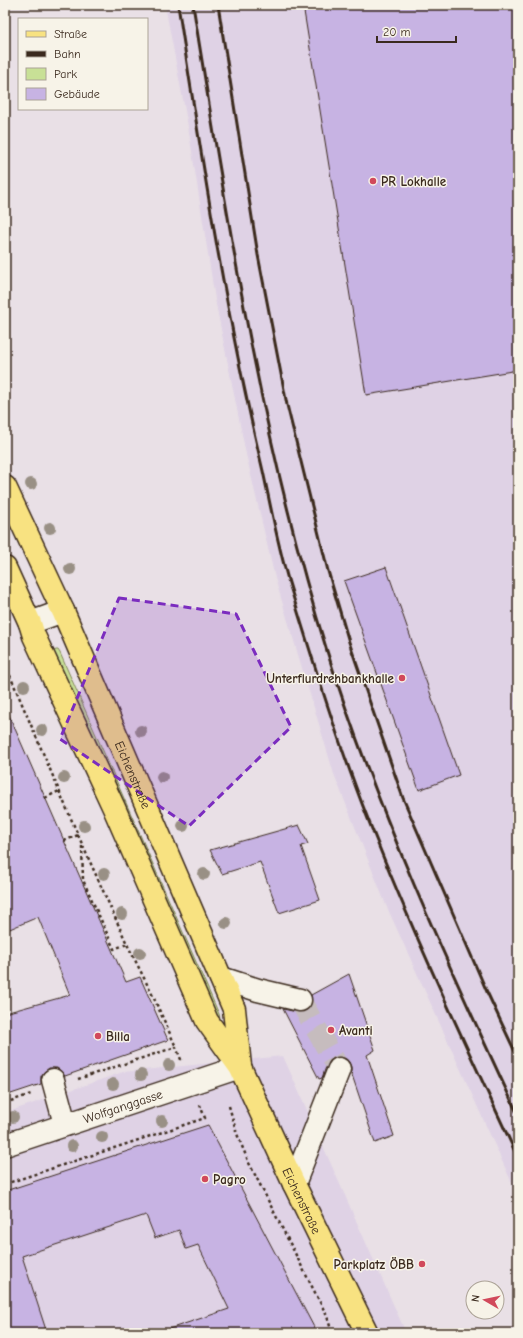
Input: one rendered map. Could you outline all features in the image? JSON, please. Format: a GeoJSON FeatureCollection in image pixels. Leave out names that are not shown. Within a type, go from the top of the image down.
{"type":"FeatureCollection","features":[{"type":"Feature","properties":{"kind":"main road","name":"Eichenstraße"},"geometry":{"type":"LineString","coordinates":[[5,487],[63,611],[234,1009],[240,1067]]}},
{"type":"Feature","properties":{"kind":"main road","name":"Eichenstraße"},"geometry":{"type":"LineString","coordinates":[[5,568],[30,623],[34,636],[114,808],[207,1021],[240,1067],[294,1184],[367,1333]]}},
{"type":"Feature","properties":{"kind":"street"},"geometry":{"type":"LineString","coordinates":[[30,623],[63,611]]}},
{"type":"Feature","properties":{"kind":"street"},"geometry":{"type":"LineString","coordinates":[[221,978],[258,990],[300,1000]]}},
{"type":"Feature","properties":{"kind":"street","name":"Wolfganggasse"},"geometry":{"type":"LineString","coordinates":[[5,1145],[240,1067]]}},
{"type":"Feature","properties":{"kind":"street"},"geometry":{"type":"LineString","coordinates":[[294,1184],[338,1069]]}},
{"type":"Feature","properties":{"kind":"street"},"geometry":{"type":"LineString","coordinates":[[53,1080],[65,1124]]}},
{"type":"Feature","properties":{"kind":"path"},"geometry":{"type":"LineString","coordinates":[[5,664],[82,844],[176,1047]]}},
{"type":"Feature","properties":{"kind":"path"},"geometry":{"type":"LineString","coordinates":[[45,798],[59,791]]}},
{"type":"Feature","properties":{"kind":"path"},"geometry":{"type":"LineString","coordinates":[[64,841],[78,835]]}},
{"type":"Feature","properties":{"kind":"path"},"geometry":{"type":"LineString","coordinates":[[82,844],[83,880],[114,949],[127,944]]}},
{"type":"Feature","properties":{"kind":"path"},"geometry":{"type":"LineString","coordinates":[[156,1013],[160,1011]]}},
{"type":"Feature","properties":{"kind":"highlighted area"},"geometry":{"type":"Polygon","coordinates":[[[119,598],[236,614],[291,727],[189,826],[60,739],[119,598]]]}},
{"type":"Feature","properties":{"kind":"shaded area"},"geometry":{"type":"Polygon","coordinates":[[[165,5],[518,5],[518,1196],[386,905],[334,774],[275,578],[246,454],[215,299],[188,126],[165,5]]]}},
{"type":"Feature","properties":{"kind":"shaded area"},"geometry":{"type":"Polygon","coordinates":[[[283,1056],[406,1333],[5,1333],[5,1113],[123,1072],[283,1056]]]}},
{"type":"Feature","properties":{"kind":"green space"},"geometry":{"type":"Polygon","coordinates":[[[56,650],[60,653],[219,1014],[220,1018],[218,1022],[53,654],[56,650]]]}},
{"type":"Feature","properties":{"kind":"building"},"geometry":{"type":"Polygon","coordinates":[[[303,5],[518,5],[518,370],[366,395],[303,5]]]}},
{"type":"Feature","properties":{"kind":"building","name":"Unterflurdrehbankhalle"},"geometry":{"type":"Polygon","coordinates":[[[386,567],[459,775],[419,790],[344,581],[386,567]]]}},
{"type":"Feature","properties":{"kind":"building"},"geometry":{"type":"Polygon","coordinates":[[[5,706],[126,982],[140,977],[168,1040],[65,1076],[57,1068],[49,1068],[41,1076],[41,1084],[5,1096],[5,1013],[70,995],[38,917],[5,931],[5,706]]]}},
{"type":"Feature","properties":{"kind":"building"},"geometry":{"type":"Polygon","coordinates":[[[299,825],[308,844],[301,846],[320,900],[279,913],[260,862],[222,874],[210,850],[299,825]]]}},
{"type":"Feature","properties":{"kind":"building","name":"Avanti"},"geometry":{"type":"Polygon","coordinates":[[[349,974],[375,1050],[367,1055],[394,1136],[375,1143],[349,1062],[343,1057],[332,1059],[327,1064],[322,1078],[319,1079],[283,1009],[304,1012],[312,1003],[311,995],[349,974]]]}},
{"type":"Feature","properties":{"kind":"building"},"geometry":{"type":"Polygon","coordinates":[[[208,1125],[317,1333],[170,1333],[169,1329],[229,1309],[198,1245],[186,1249],[179,1230],[155,1238],[146,1215],[22,1256],[47,1333],[5,1333],[5,1191],[208,1125]]]}},
{"type":"Feature","properties":{"kind":"tunnel"},"geometry":{"type":"LineString","coordinates":[[300,1000],[339,1069]]}},
{"type":"Feature","properties":{"kind":"railway"},"geometry":{"type":"LineString","coordinates":[[178,5],[206,180],[237,355],[278,541],[289,583],[336,731],[385,862],[460,1032],[518,1158]]}},
{"type":"Feature","properties":{"kind":"railway"},"geometry":{"type":"LineString","coordinates":[[193,5],[219,168],[248,330],[283,492],[327,651],[368,770],[391,828],[465,1001],[518,1115]]}},
{"type":"Feature","properties":{"kind":"railway"},"geometry":{"type":"LineString","coordinates":[[218,5],[258,255],[287,405],[328,571],[349,642],[403,798],[487,992],[518,1058]]}},
{"type":"Feature","properties":{"kind":"place","name":"PR Lokhalle"},"geometry":{"type":"Point","coordinates":[373,181]}},
{"type":"Feature","properties":{"kind":"place","name":"Unterflurdrehbankhalle"},"geometry":{"type":"Point","coordinates":[402,678]}},
{"type":"Feature","properties":{"kind":"place","name":"Avanti"},"geometry":{"type":"Point","coordinates":[331,1030]}},
{"type":"Feature","properties":{"kind":"place","name":"Billa"},"geometry":{"type":"Point","coordinates":[98,1036]}},
{"type":"Feature","properties":{"kind":"place","name":"Pagro"},"geometry":{"type":"Point","coordinates":[205,1179]}},
{"type":"Feature","properties":{"kind":"place","name":"Parkplatz ÖBB"},"geometry":{"type":"Point","coordinates":[422,1264]}}]}
